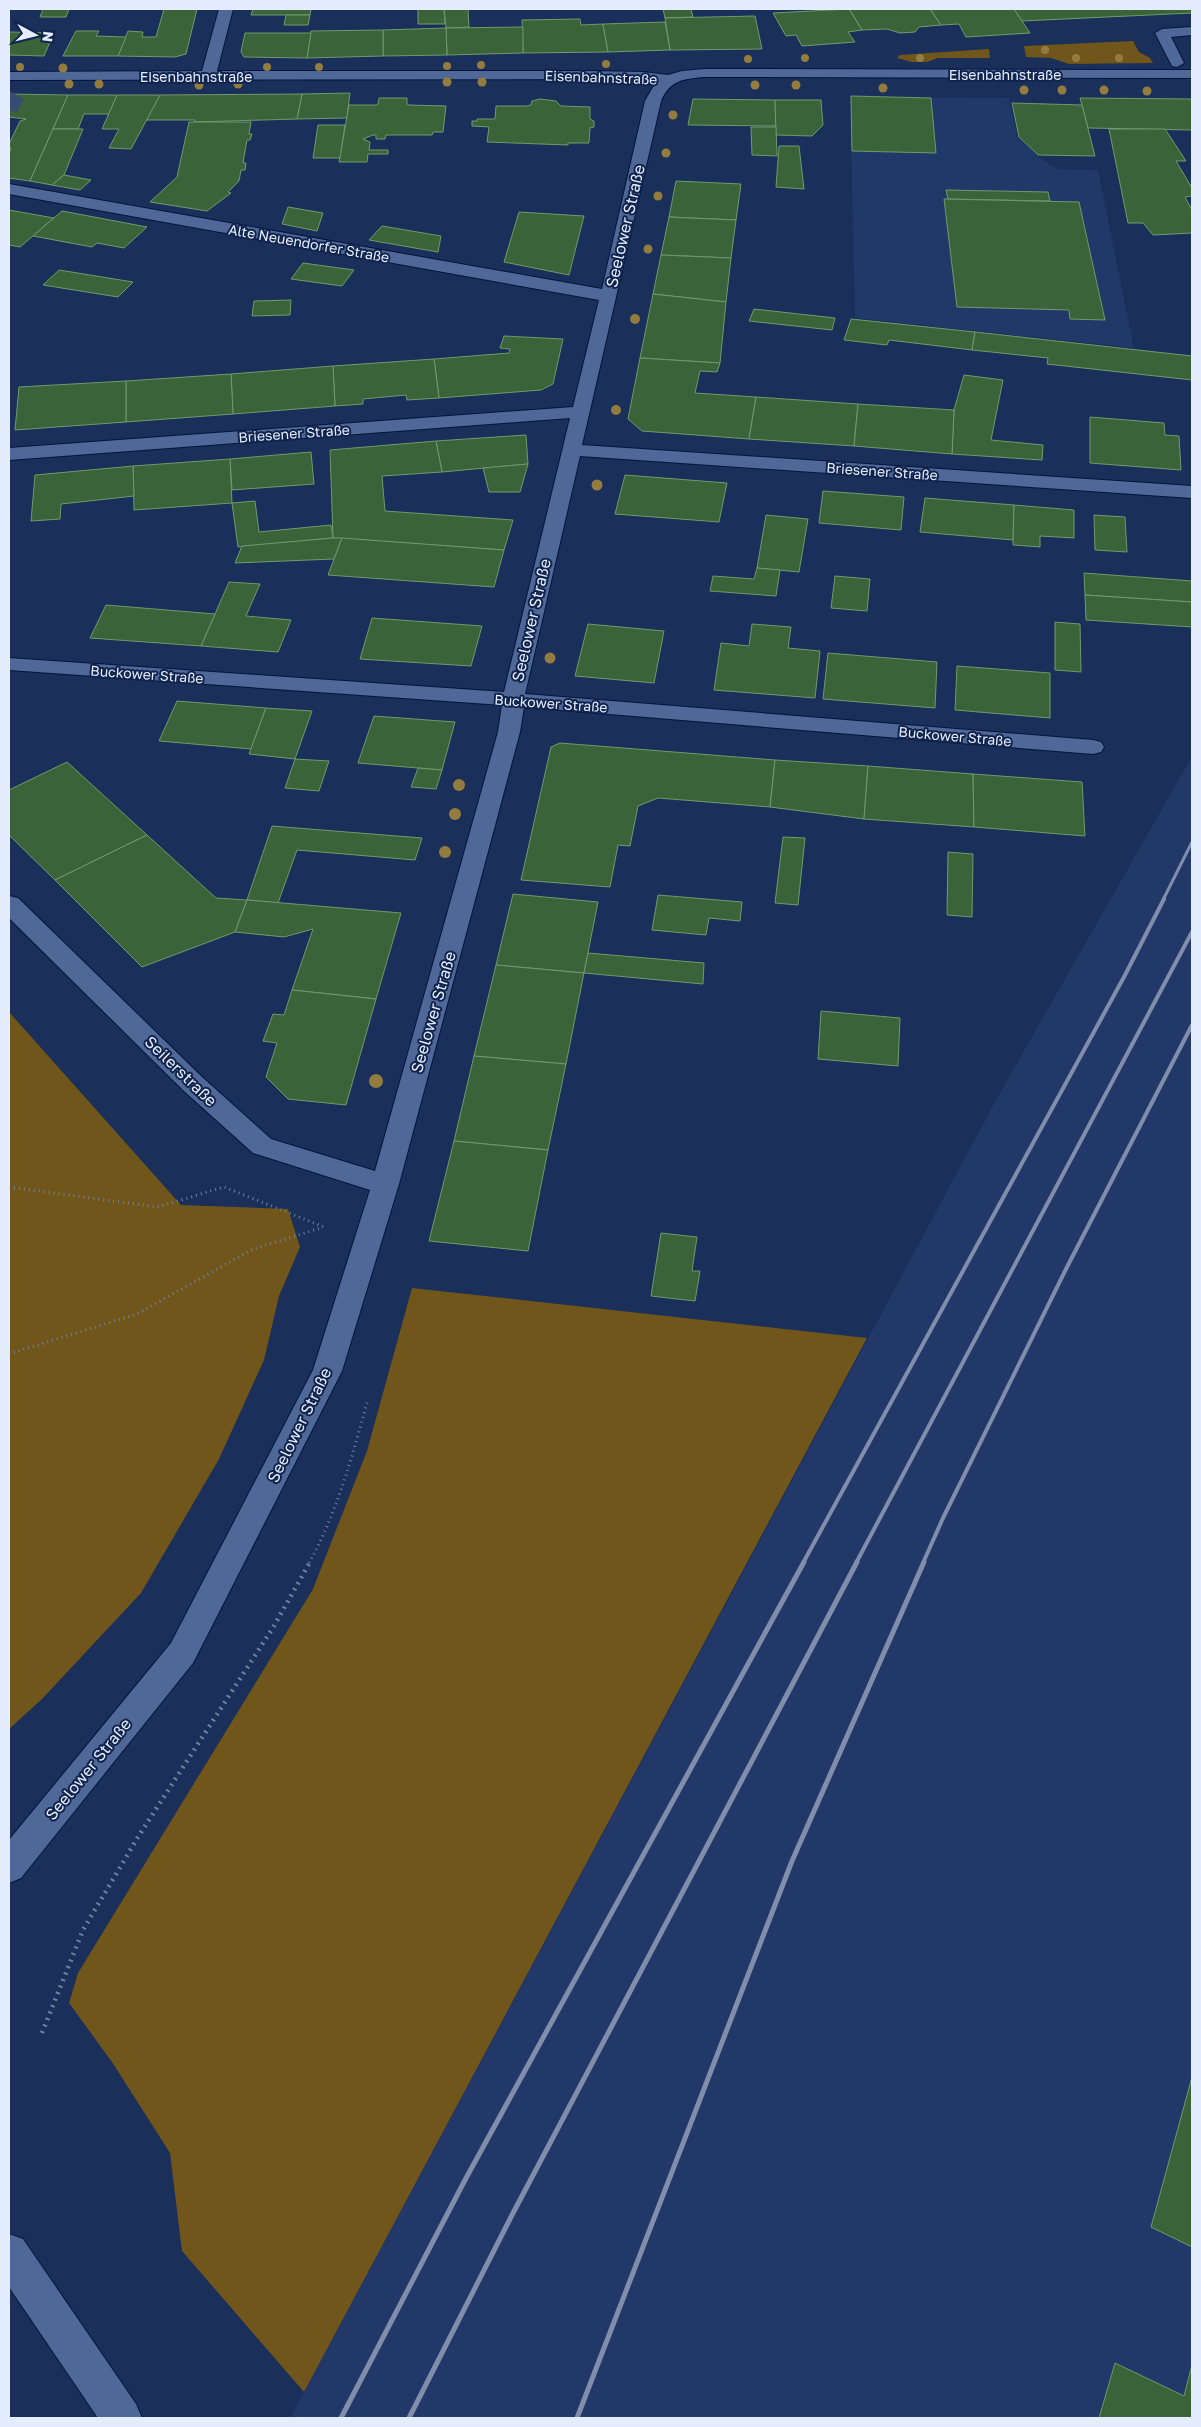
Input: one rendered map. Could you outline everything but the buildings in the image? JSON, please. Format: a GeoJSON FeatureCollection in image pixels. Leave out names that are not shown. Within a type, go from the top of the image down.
{"type":"FeatureCollection","features":[{"type":"Feature","properties":{"kind":"street"},"geometry":{"type":"LineString","coordinates":[[208,76],[226,9]]}},
{"type":"Feature","properties":{"kind":"street"},"geometry":{"type":"LineString","coordinates":[[1177,63],[1162,33],[1192,31]]}},
{"type":"Feature","properties":{"kind":"street","name":"Eisenbahnstraße"},"geometry":{"type":"LineString","coordinates":[[9,76],[27,82],[208,76],[634,76],[669,80],[682,75],[704,73],[1192,74]]}},
{"type":"Feature","properties":{"kind":"street","name":"Seelower Straße"},"geometry":{"type":"LineString","coordinates":[[9,1866],[182,1653],[327,1371],[385,1184],[507,742],[517,676],[609,296],[653,101],[659,87],[669,80]]}},
{"type":"Feature","properties":{"kind":"street","name":"Alte Neuendorfer Straße"},"geometry":{"type":"LineString","coordinates":[[9,189],[609,296]]}},
{"type":"Feature","properties":{"kind":"street","name":"Briesener Straße"},"geometry":{"type":"LineString","coordinates":[[9,454],[580,412]]}},
{"type":"Feature","properties":{"kind":"street","name":"Briesener Straße"},"geometry":{"type":"LineString","coordinates":[[571,450],[1192,492]]}},
{"type":"Feature","properties":{"kind":"street","name":"Buckower Straße"},"geometry":{"type":"LineString","coordinates":[[9,664],[514,700],[1093,747]]}},
{"type":"Feature","properties":{"kind":"street","name":"Seilerstraße"},"geometry":{"type":"LineString","coordinates":[[9,904],[193,1084],[262,1146],[385,1184]]}},
{"type":"Feature","properties":{"kind":"street"},"geometry":{"type":"LineString","coordinates":[[9,2253],[96,2383],[122,2418]]}},
{"type":"Feature","properties":{"kind":"path"},"geometry":{"type":"LineString","coordinates":[[9,1187],[158,1207],[224,1187],[324,1228],[253,1249],[137,1314],[9,1354]]}},
{"type":"Feature","properties":{"kind":"path"},"geometry":{"type":"LineString","coordinates":[[42,2033],[83,1930],[138,1837],[274,1626],[317,1549],[351,1462],[371,1391]]}},
{"type":"Feature","properties":{"kind":"shaded area"},"geometry":{"type":"Polygon","coordinates":[[[1133,41],[1139,52],[1150,58],[1153,63],[1069,64],[1051,58],[1026,57],[1024,46],[1133,41]]]}},
{"type":"Feature","properties":{"kind":"shaded area"},"geometry":{"type":"Polygon","coordinates":[[[989,49],[990,58],[938,58],[927,62],[912,62],[897,58],[900,55],[989,49]]]}},
{"type":"Feature","properties":{"kind":"shaded area"},"geometry":{"type":"Polygon","coordinates":[[[850,97],[1009,98],[1017,137],[1039,157],[1058,169],[1098,170],[1134,348],[855,318],[850,97]]]}},
{"type":"Feature","properties":{"kind":"shaded area"},"geometry":{"type":"Polygon","coordinates":[[[1192,756],[1192,2418],[290,2418],[991,1109],[1192,756]]]}},
{"type":"Feature","properties":{"kind":"shaded area"},"geometry":{"type":"Polygon","coordinates":[[[9,1012],[181,1205],[288,1209],[300,1247],[279,1296],[264,1360],[219,1459],[141,1593],[42,1699],[9,1729],[9,1012]]]}},
{"type":"Feature","properties":{"kind":"shaded area"},"geometry":{"type":"Polygon","coordinates":[[[412,1288],[867,1338],[304,2392],[182,2251],[170,2153],[112,2062],[69,2003],[78,1973],[313,1589],[367,1451],[412,1288]]]}},
{"type":"Feature","properties":{"kind":"tunnel"},"geometry":{"type":"LineString","coordinates":[[9,109],[18,94]]}},
{"type":"Feature","properties":{"kind":"railway"},"geometry":{"type":"LineString","coordinates":[[1163,900],[1192,842]]}},
{"type":"Feature","properties":{"kind":"railway"},"geometry":{"type":"LineString","coordinates":[[803,1563],[1124,977],[1164,899]]}},
{"type":"Feature","properties":{"kind":"railway"},"geometry":{"type":"LineString","coordinates":[[856,1563],[1192,932]]}},
{"type":"Feature","properties":{"kind":"railway"},"geometry":{"type":"LineString","coordinates":[[923,1563],[943,1518],[1066,1269],[1192,1025]]}},
{"type":"Feature","properties":{"kind":"railway"},"geometry":{"type":"LineString","coordinates":[[341,2418],[465,2180],[804,1562]]}},
{"type":"Feature","properties":{"kind":"railway"},"geometry":{"type":"LineString","coordinates":[[409,2418],[512,2215],[857,1562]]}},
{"type":"Feature","properties":{"kind":"railway"},"geometry":{"type":"LineString","coordinates":[[577,2418],[792,1861],[924,1562]]}}]}
